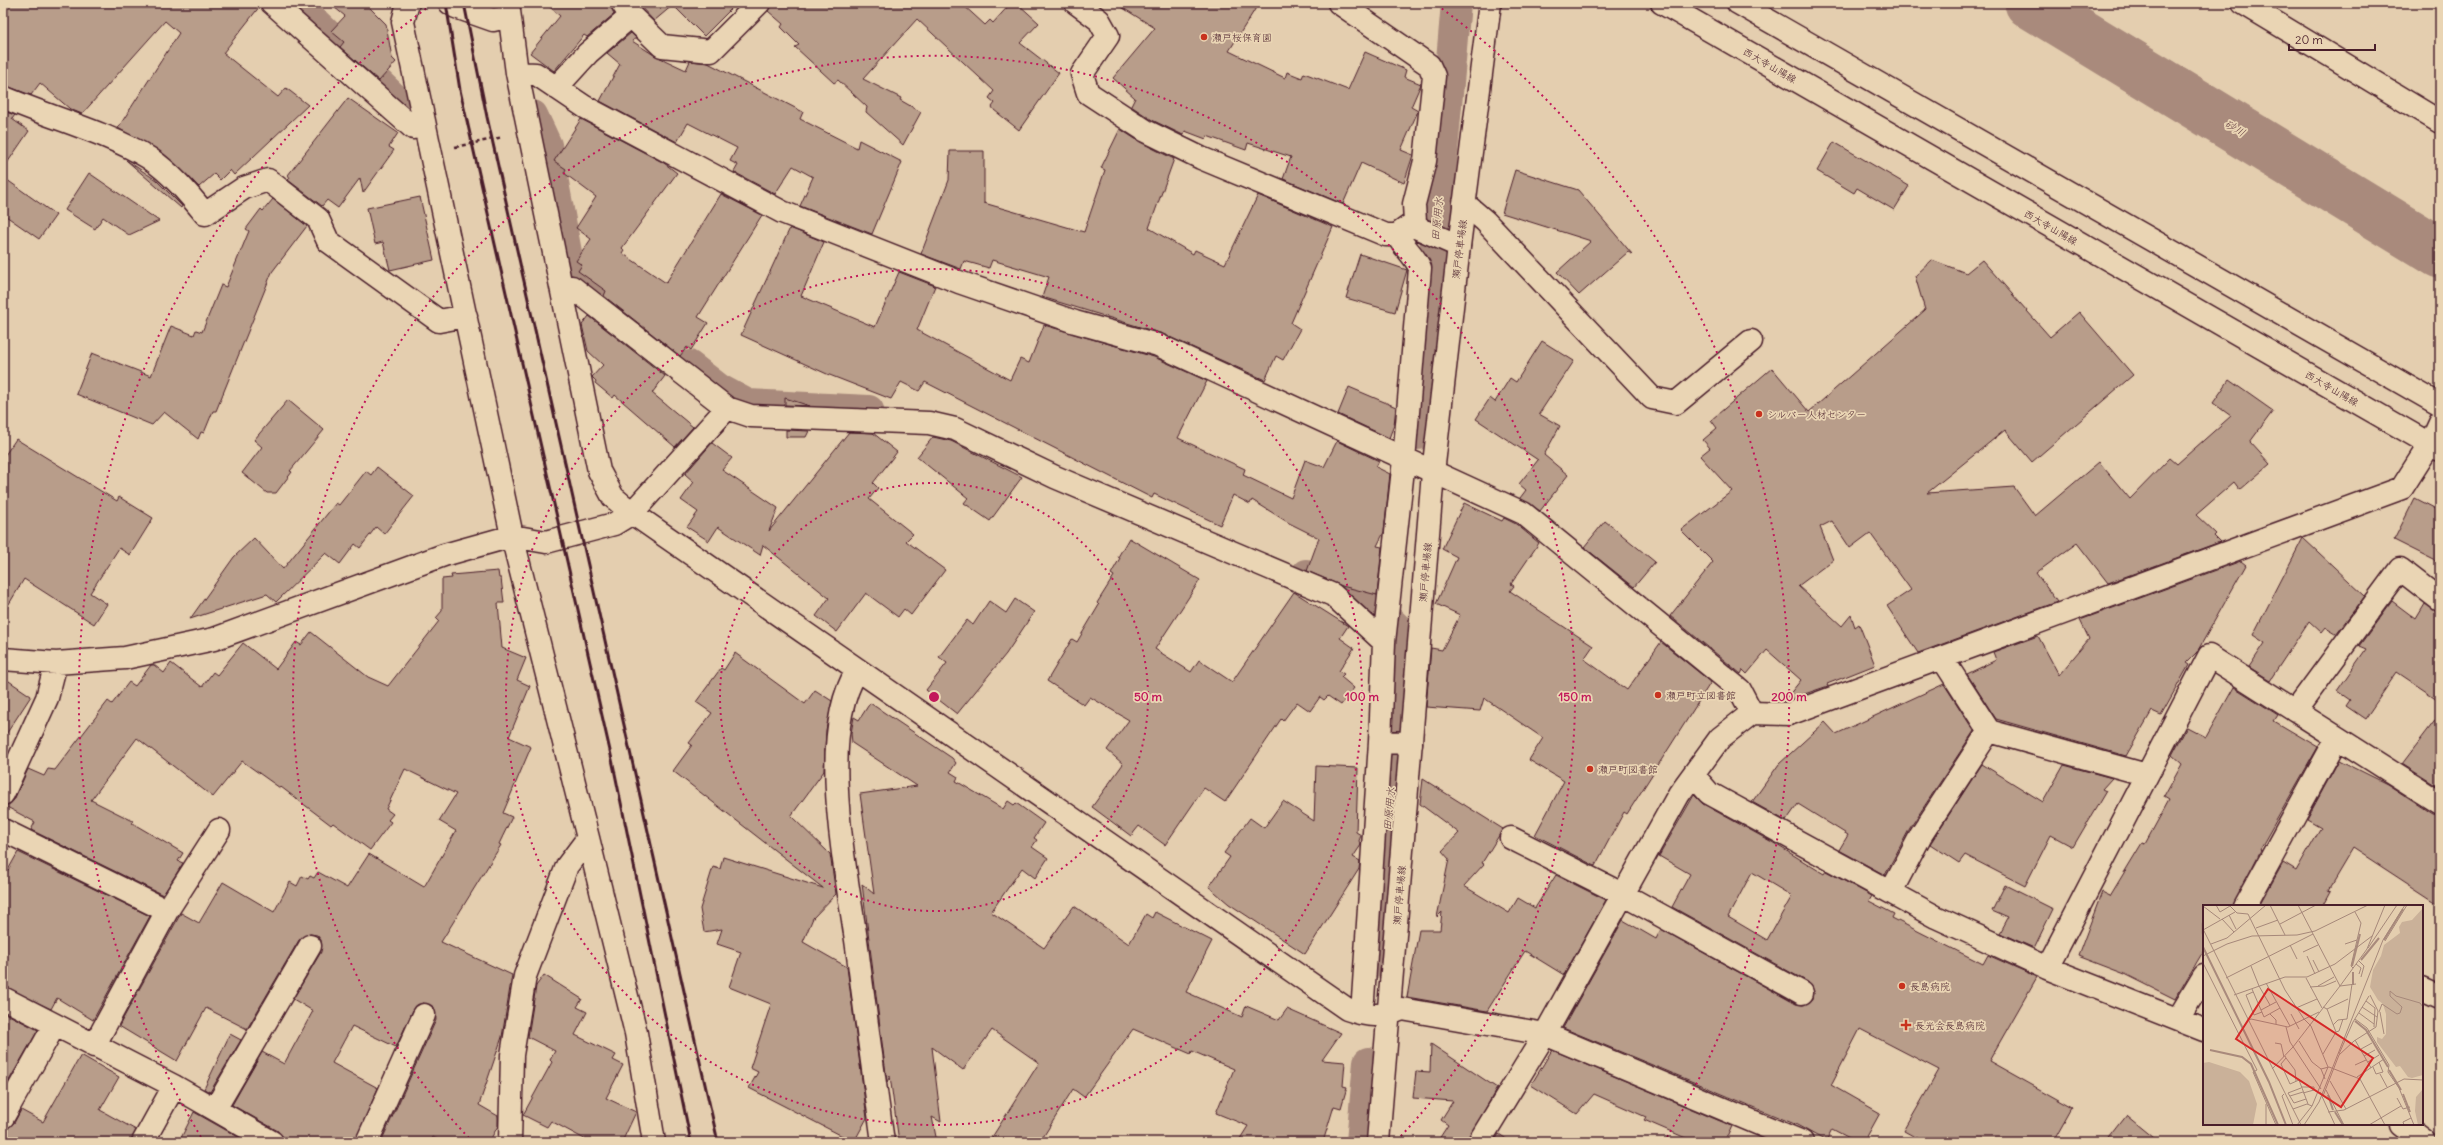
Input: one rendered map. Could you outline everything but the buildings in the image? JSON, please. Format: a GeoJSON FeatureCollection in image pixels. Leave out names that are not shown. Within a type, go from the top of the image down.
{"type":"FeatureCollection","features":[{"type":"Feature","properties":{"kind":"street"},"geometry":{"type":"LineString","coordinates":[[272,3],[412,128],[425,126]]}},
{"type":"Feature","properties":{"kind":"street"},"geometry":{"type":"LineString","coordinates":[[408,3],[403,22],[512,536],[636,1033],[654,1142]]}},
{"type":"Feature","properties":{"kind":"street"},"geometry":{"type":"LineString","coordinates":[[450,3],[456,7],[493,20],[508,10],[517,73],[599,471],[613,497],[632,513],[857,671],[1347,1009],[1360,1013],[1388,1016],[1402,1009],[1545,1034],[1800,1142]]}},
{"type":"Feature","properties":{"kind":"street"},"geometry":{"type":"LineString","coordinates":[[557,87],[626,10],[662,46],[711,51],[759,3]]}},
{"type":"Feature","properties":{"kind":"street"},"geometry":{"type":"LineString","coordinates":[[1076,3],[1099,20],[1108,36],[1082,74],[1088,93],[1146,132],[1201,158],[1386,235],[1397,235],[1417,225]]}},
{"type":"Feature","properties":{"kind":"street"},"geometry":{"type":"LineString","coordinates":[[1339,3],[1429,65],[1434,76],[1425,161],[1414,204],[1417,225]]}},
{"type":"Feature","properties":{"kind":"street","name":"瀬戸停車場線"},"geometry":{"type":"LineString","coordinates":[[1378,1142],[1388,1016],[1396,742],[1433,473],[1452,244],[1464,203],[1490,3]]}},
{"type":"Feature","properties":{"kind":"street","name":"西大寺山陽線"},"geometry":{"type":"LineString","coordinates":[[1662,3],[2435,447]]}},
{"type":"Feature","properties":{"kind":"street"},"geometry":{"type":"LineString","coordinates":[[1738,3],[2440,405]]}},
{"type":"Feature","properties":{"kind":"street"},"geometry":{"type":"LineString","coordinates":[[2243,3],[2440,122]]}},
{"type":"Feature","properties":{"kind":"street"},"geometry":{"type":"LineString","coordinates":[[517,73],[536,74],[585,107],[782,212],[959,282],[1075,322],[1158,345],[1404,460],[1523,513],[1740,690],[1752,713]]}},
{"type":"Feature","properties":{"kind":"street"},"geometry":{"type":"LineString","coordinates":[[3,97],[106,138],[149,158],[179,182],[205,214],[244,188],[268,180],[318,219],[328,241],[439,320],[466,316]]}},
{"type":"Feature","properties":{"kind":"street"},"geometry":{"type":"LineString","coordinates":[[1464,203],[1486,221],[1652,398],[1676,403],[1751,341]]}},
{"type":"Feature","properties":{"kind":"street"},"geometry":{"type":"LineString","coordinates":[[1417,225],[1452,244]]}},
{"type":"Feature","properties":{"kind":"street"},"geometry":{"type":"LineString","coordinates":[[1360,1013],[1396,742],[1384,642],[1404,460],[1420,268],[1415,258],[1404,247],[1397,235]]}},
{"type":"Feature","properties":{"kind":"street"},"geometry":{"type":"LineString","coordinates":[[561,287],[572,287],[727,408],[751,416],[929,423],[955,428],[1055,477],[1333,595],[1384,642]]}},
{"type":"Feature","properties":{"kind":"street"},"geometry":{"type":"LineString","coordinates":[[3,659],[56,663],[125,658],[214,639],[444,555],[512,536],[546,542],[614,524],[632,513],[727,408]]}},
{"type":"Feature","properties":{"kind":"street"},"geometry":{"type":"LineString","coordinates":[[1479,1142],[1545,1034],[1679,794],[1694,776],[1720,738],[1752,713],[1789,714],[2402,488],[2435,447],[2440,422]]}},
{"type":"Feature","properties":{"kind":"street"},"geometry":{"type":"LineString","coordinates":[[2295,711],[2400,569],[2440,600]]}},
{"type":"Feature","properties":{"kind":"street"},"geometry":{"type":"LineString","coordinates":[[2047,968],[2208,656],[2440,803]]}},
{"type":"Feature","properties":{"kind":"street"},"geometry":{"type":"LineString","coordinates":[[1942,658],[1989,731],[2147,776]]}},
{"type":"Feature","properties":{"kind":"street"},"geometry":{"type":"LineString","coordinates":[[3,794],[47,698],[56,663]]}},
{"type":"Feature","properties":{"kind":"street"},"geometry":{"type":"LineString","coordinates":[[857,671],[850,682],[838,728],[837,799],[883,1142]]}},
{"type":"Feature","properties":{"kind":"street"},"geometry":{"type":"LineString","coordinates":[[1891,892],[1920,835],[1989,731]]}},
{"type":"Feature","properties":{"kind":"street"},"geometry":{"type":"LineString","coordinates":[[2246,905],[2337,738]]}},
{"type":"Feature","properties":{"kind":"street"},"geometry":{"type":"LineString","coordinates":[[1694,776],[1709,792],[1936,917],[2047,968],[2203,1030]]}},
{"type":"Feature","properties":{"kind":"street"},"geometry":{"type":"LineString","coordinates":[[3,830],[168,910]]}},
{"type":"Feature","properties":{"kind":"street"},"geometry":{"type":"LineString","coordinates":[[94,1046],[168,910],[219,830]]}},
{"type":"Feature","properties":{"kind":"street"},"geometry":{"type":"LineString","coordinates":[[510,1142],[512,1055],[525,976],[567,866],[588,838]]}},
{"type":"Feature","properties":{"kind":"street"},"geometry":{"type":"LineString","coordinates":[[1511,838],[1622,894],[1802,992]]}},
{"type":"Feature","properties":{"kind":"street"},"geometry":{"type":"LineString","coordinates":[[215,1109],[310,946]]}},
{"type":"Feature","properties":{"kind":"street"},"geometry":{"type":"LineString","coordinates":[[2178,1019],[2203,978]]}},
{"type":"Feature","properties":{"kind":"street"},"geometry":{"type":"LineString","coordinates":[[2423,989],[2440,997]]}},
{"type":"Feature","properties":{"kind":"street"},"geometry":{"type":"LineString","coordinates":[[3,998],[54,1026],[174,1086],[272,1142]]}},
{"type":"Feature","properties":{"kind":"street"},"geometry":{"type":"LineString","coordinates":[[366,1142],[424,1015]]}},
{"type":"Feature","properties":{"kind":"street"},"geometry":{"type":"LineString","coordinates":[[3,1117],[54,1026]]}},
{"type":"Feature","properties":{"kind":"street"},"geometry":{"type":"LineString","coordinates":[[143,1142],[174,1086]]}},
{"type":"Feature","properties":{"kind":"street"},"geometry":{"type":"LineString","coordinates":[[2401,1125],[2425,1142]]}},
{"type":"Feature","properties":{"kind":"path"},"geometry":{"type":"LineString","coordinates":[[431,152],[529,132]]}},
{"type":"Feature","properties":{"kind":"waterway"},"geometry":{"type":"LineString","coordinates":[[295,3],[403,106]]}},
{"type":"Feature","properties":{"kind":"waterway","name":"田原用水"},"geometry":{"type":"LineString","coordinates":[[1418,435],[1456,3]]}},
{"type":"Feature","properties":{"kind":"waterway","name":"砂川"},"geometry":{"type":"LineString","coordinates":[[2030,3],[2440,253]]}},
{"type":"Feature","properties":{"kind":"waterway"},"geometry":{"type":"LineString","coordinates":[[533,115],[547,145],[571,274],[605,301]]}},
{"type":"Feature","properties":{"kind":"waterway"},"geometry":{"type":"LineString","coordinates":[[689,365],[720,389],[748,404],[869,410]]}},
{"type":"Feature","properties":{"kind":"waterway","name":"田原用水"},"geometry":{"type":"LineString","coordinates":[[1306,574],[1369,601],[1404,634],[1375,963]]}},
{"type":"Feature","properties":{"kind":"waterway","name":"田原用水"},"geometry":{"type":"LineString","coordinates":[[1361,1142],[1368,1062]]}},
{"type":"Feature","properties":{"kind":"railway"},"geometry":{"type":"LineString","coordinates":[[446,3],[460,90],[613,764],[691,1142]]}},
{"type":"Feature","properties":{"kind":"railway"},"geometry":{"type":"LineString","coordinates":[[464,3],[487,117],[718,1142]]}},
{"type":"Feature","properties":{"kind":"place","name":"瀬戸桜保育園"},"geometry":{"type":"Point","coordinates":[1204,37]}},
{"type":"Feature","properties":{"kind":"place","name":"シルバー人材センター"},"geometry":{"type":"Point","coordinates":[1759,414]}},
{"type":"Feature","properties":{"kind":"place","name":"瀬戸町立図書館"},"geometry":{"type":"Point","coordinates":[1658,695]}},
{"type":"Feature","properties":{"kind":"place","name":"瀬戸町図書館"},"geometry":{"type":"Point","coordinates":[1590,769]}},
{"type":"Feature","properties":{"kind":"place","name":"長島病院"},"geometry":{"type":"Point","coordinates":[1902,986]}},
{"type":"Feature","properties":{"kind":"place","name":"長光会長島病院"},"geometry":{"type":"Point","coordinates":[1906,1025]}}]}
